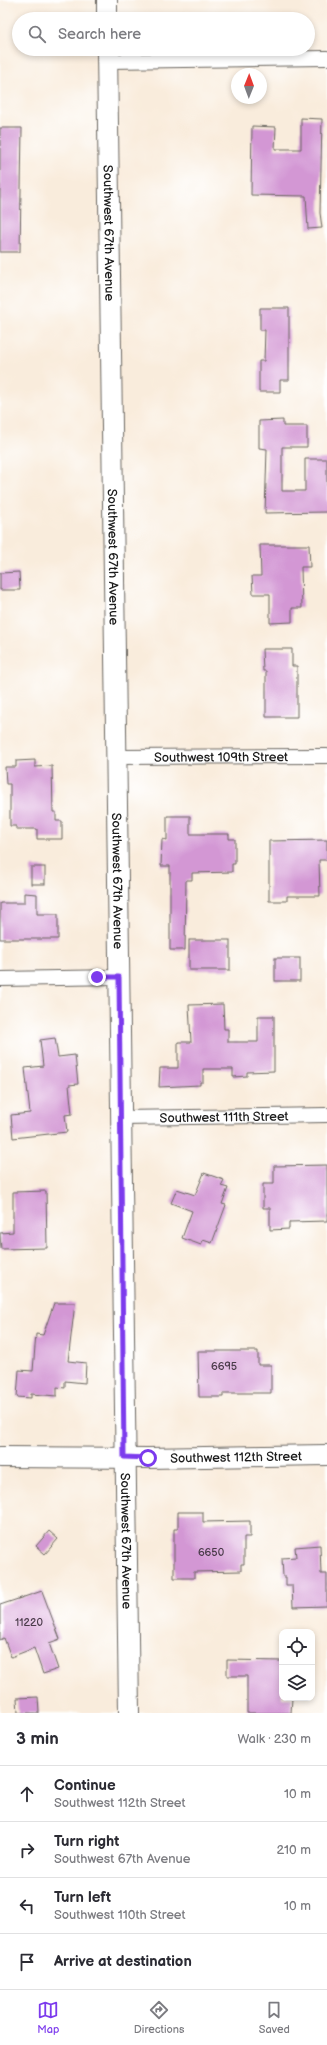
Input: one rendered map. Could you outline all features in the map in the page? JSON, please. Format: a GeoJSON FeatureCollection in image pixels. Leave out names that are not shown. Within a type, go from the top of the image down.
{"type":"FeatureCollection","features":[{"type":"Feature","properties":{"kind":"main road"},"geometry":{"type":"LineString","coordinates":[[107,0],[107,12]]}},
{"type":"Feature","properties":{"kind":"main road","name":"Southwest 67th Avenue"},"geometry":{"type":"LineString","coordinates":[[107,56],[124,1457],[129,1713]]}},
{"type":"Feature","properties":{"kind":"main road","name":"Southwest 112th Street"},"geometry":{"type":"LineString","coordinates":[[0,1457],[327,1455]]}},
{"type":"Feature","properties":{"kind":"street"},"geometry":{"type":"LineString","coordinates":[[180,56],[327,58]]}},
{"type":"Feature","properties":{"kind":"street","name":"Southwest 109th Street"},"geometry":{"type":"LineString","coordinates":[[116,757],[327,756]]}},
{"type":"Feature","properties":{"kind":"street"},"geometry":{"type":"LineString","coordinates":[[0,979],[119,977]]}},
{"type":"Feature","properties":{"kind":"street","name":"Southwest 111th Street"},"geometry":{"type":"LineString","coordinates":[[120,1118],[327,1115]]}},
{"type":"Feature","properties":{"kind":"building"},"geometry":{"type":"Polygon","coordinates":[[[301,118],[322,119],[320,213],[322,228],[308,229],[306,196],[251,195],[252,126],[276,127],[275,149],[301,149],[301,118]]]}},
{"type":"Feature","properties":{"kind":"building"},"geometry":{"type":"Polygon","coordinates":[[[0,128],[22,128],[20,252],[0,252],[0,128]]]}},
{"type":"Feature","properties":{"kind":"building"},"geometry":{"type":"Polygon","coordinates":[[[260,308],[289,308],[289,380],[280,380],[280,392],[259,392],[259,361],[264,361],[265,330],[260,330],[260,308]]]}},
{"type":"Feature","properties":{"kind":"building"},"geometry":{"type":"Polygon","coordinates":[[[283,420],[283,426],[307,426],[307,447],[282,447],[282,491],[305,491],[305,459],[327,459],[327,512],[265,513],[267,449],[259,448],[259,421],[283,420]]]}},
{"type":"Feature","properties":{"kind":"building"},"geometry":{"type":"Polygon","coordinates":[[[260,545],[309,545],[310,567],[301,567],[302,608],[292,608],[292,622],[270,623],[270,594],[253,594],[252,576],[261,576],[260,545]]]}},
{"type":"Feature","properties":{"kind":"building"},"geometry":{"type":"Polygon","coordinates":[[[19,572],[20,590],[0,590],[0,573],[19,572]]]}},
{"type":"Feature","properties":{"kind":"building"},"geometry":{"type":"Polygon","coordinates":[[[262,649],[292,649],[292,666],[297,666],[297,717],[266,717],[266,671],[263,671],[262,649]]]}},
{"type":"Feature","properties":{"kind":"building"},"geometry":{"type":"Polygon","coordinates":[[[35,760],[35,767],[52,766],[53,812],[56,812],[56,821],[62,821],[62,839],[37,839],[37,829],[16,829],[16,826],[10,826],[10,784],[6,784],[5,767],[16,767],[16,761],[35,760]]]}},
{"type":"Feature","properties":{"kind":"building"},"geometry":{"type":"Polygon","coordinates":[[[167,816],[190,816],[190,834],[229,834],[229,839],[235,839],[235,864],[232,864],[232,872],[192,873],[192,880],[186,880],[185,950],[170,950],[170,866],[161,866],[162,839],[167,840],[167,816]]]}},
{"type":"Feature","properties":{"kind":"building"},"geometry":{"type":"Polygon","coordinates":[[[327,840],[327,860],[319,860],[320,896],[287,896],[287,901],[269,901],[269,841],[327,840]]]}},
{"type":"Feature","properties":{"kind":"building"},"geometry":{"type":"Polygon","coordinates":[[[31,867],[45,867],[45,884],[31,884],[31,867]]]}},
{"type":"Feature","properties":{"kind":"building"},"geometry":{"type":"Polygon","coordinates":[[[24,893],[37,894],[37,914],[58,914],[58,939],[0,939],[0,903],[24,903],[24,893]]]}},
{"type":"Feature","properties":{"kind":"building"},"geometry":{"type":"Polygon","coordinates":[[[189,940],[230,940],[230,970],[189,970],[189,940]]]}},
{"type":"Feature","properties":{"kind":"building"},"geometry":{"type":"Polygon","coordinates":[[[275,958],[300,958],[300,981],[275,981],[275,958]]]}},
{"type":"Feature","properties":{"kind":"building"},"geometry":{"type":"Polygon","coordinates":[[[223,1004],[224,1029],[228,1029],[228,1042],[258,1042],[258,1016],[274,1016],[274,1071],[247,1072],[247,1076],[233,1077],[233,1069],[203,1069],[203,1082],[200,1082],[200,1085],[159,1087],[160,1068],[178,1068],[178,1042],[191,1042],[189,1005],[223,1004]]]}},
{"type":"Feature","properties":{"kind":"building"},"geometry":{"type":"Polygon","coordinates":[[[55,1038],[58,1057],[75,1055],[78,1084],[69,1085],[72,1114],[65,1115],[67,1132],[13,1138],[11,1115],[30,1113],[25,1068],[43,1066],[40,1040],[55,1038]]]}},
{"type":"Feature","properties":{"kind":"building"},"geometry":{"type":"Polygon","coordinates":[[[327,1165],[327,1221],[289,1222],[289,1229],[270,1230],[270,1208],[263,1208],[263,1184],[274,1184],[274,1166],[327,1165]]]}},
{"type":"Feature","properties":{"kind":"building"},"geometry":{"type":"Polygon","coordinates":[[[204,1173],[224,1180],[221,1186],[228,1188],[222,1204],[226,1205],[212,1243],[203,1240],[201,1245],[182,1238],[192,1211],[171,1203],[177,1189],[195,1195],[204,1173]]]}},
{"type":"Feature","properties":{"kind":"building"},"geometry":{"type":"Polygon","coordinates":[[[46,1191],[47,1248],[1,1249],[0,1233],[13,1232],[13,1192],[46,1191]]]}},
{"type":"Feature","properties":{"kind":"building"},"geometry":{"type":"Polygon","coordinates":[[[54,1303],[75,1303],[68,1361],[86,1363],[85,1383],[65,1381],[65,1388],[57,1387],[57,1396],[31,1394],[31,1398],[17,1397],[19,1370],[33,1371],[36,1334],[43,1335],[54,1303]]]}},
{"type":"Feature","properties":{"kind":"building"},"geometry":{"type":"Polygon","coordinates":[[[198,1351],[258,1351],[258,1365],[271,1365],[271,1393],[223,1393],[223,1397],[199,1397],[198,1351]]]}},
{"type":"Feature","properties":{"kind":"building"},"geometry":{"type":"Polygon","coordinates":[[[178,1512],[203,1512],[203,1522],[250,1521],[250,1537],[244,1537],[244,1564],[241,1564],[241,1571],[194,1572],[194,1578],[174,1578],[174,1529],[178,1529],[178,1512]]]}},
{"type":"Feature","properties":{"kind":"building"},"geometry":{"type":"Polygon","coordinates":[[[49,1531],[58,1539],[45,1554],[36,1546],[49,1531]]]}},
{"type":"Feature","properties":{"kind":"building"},"geometry":{"type":"Polygon","coordinates":[[[320,1545],[321,1574],[327,1574],[327,1606],[293,1607],[292,1585],[286,1585],[286,1577],[283,1577],[282,1558],[296,1557],[295,1547],[320,1545]]]}},
{"type":"Feature","properties":{"kind":"building"},"geometry":{"type":"Polygon","coordinates":[[[42,1591],[60,1639],[49,1643],[58,1669],[43,1674],[34,1648],[11,1657],[4,1638],[0,1640],[0,1605],[42,1591]]]}},
{"type":"Feature","properties":{"kind":"building"},"geometry":{"type":"Polygon","coordinates":[[[227,1660],[279,1661],[279,1701],[292,1701],[291,1713],[247,1713],[247,1676],[227,1676],[227,1660]]]}},
{"type":"Feature","properties":{"kind":"building"},"geometry":{"type":"Polygon","coordinates":[[[38,1697],[39,1713],[18,1713],[17,1698],[38,1697]]]}},
{"type":"Feature","properties":{"kind":"route"},"geometry":{"type":"LineString","coordinates":[[97,977],[119,977],[124,1457],[148,1458]]}}]}
